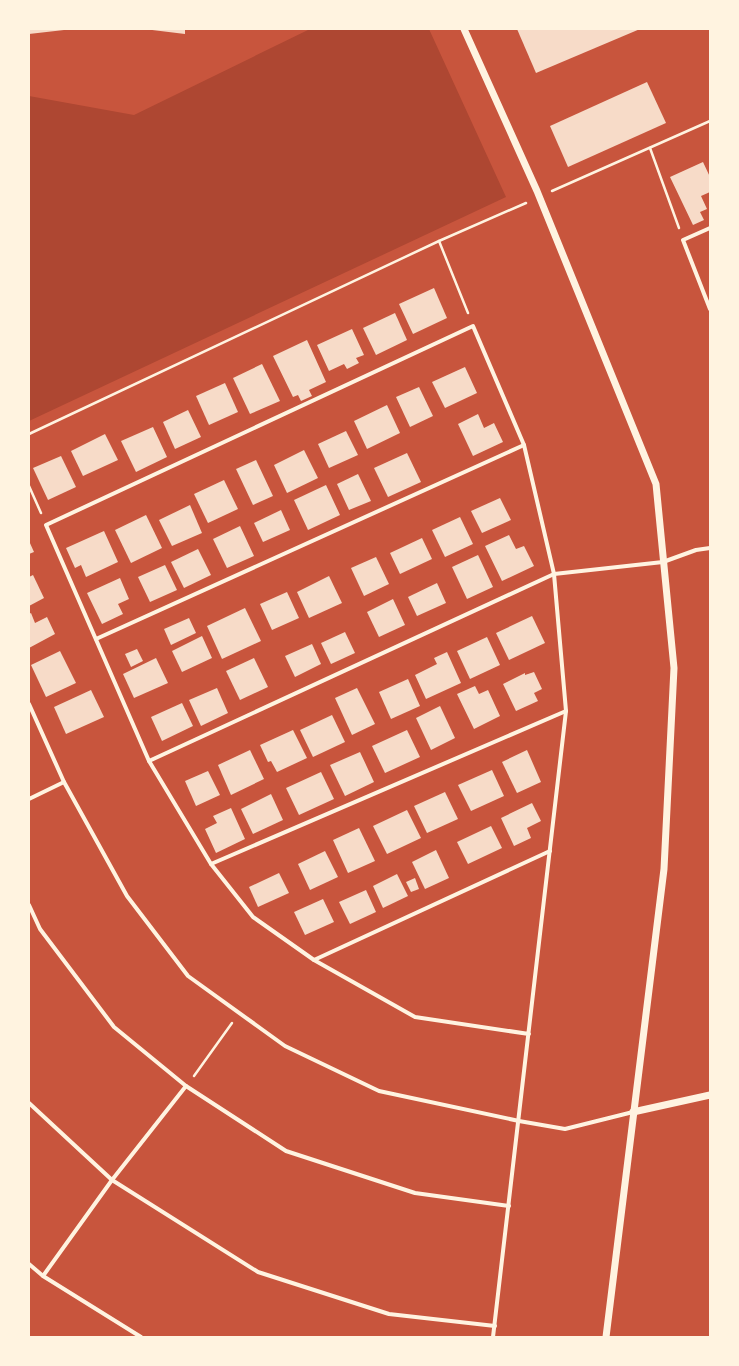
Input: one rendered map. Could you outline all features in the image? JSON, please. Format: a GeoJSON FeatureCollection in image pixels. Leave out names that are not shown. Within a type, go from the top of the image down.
{"type":"FeatureCollection","features":[{"type":"Feature","properties":{"kind":"street"},"geometry":{"type":"LineString","coordinates":[[464,29],[537,191],[656,484],[674,668],[664,869],[606,1337]]}},
{"type":"Feature","properties":{"kind":"street"},"geometry":{"type":"LineString","coordinates":[[710,228],[683,240],[710,309]]}},
{"type":"Feature","properties":{"kind":"street"},"geometry":{"type":"LineString","coordinates":[[493,1337],[519,1121],[529,1034],[550,851],[566,712],[554,574],[524,445],[473,326],[46,525],[149,760],[211,864],[253,918],[314,960],[415,1017],[529,1034]]}},
{"type":"Feature","properties":{"kind":"street"},"geometry":{"type":"LineString","coordinates":[[96,638],[524,445]]}},
{"type":"Feature","properties":{"kind":"street"},"geometry":{"type":"LineString","coordinates":[[149,760],[554,574],[663,562],[696,550],[710,548]]}},
{"type":"Feature","properties":{"kind":"street"},"geometry":{"type":"LineString","coordinates":[[29,704],[64,782],[127,896],[188,976],[285,1046],[379,1091],[519,1121],[565,1129],[710,1095]]}},
{"type":"Feature","properties":{"kind":"street"},"geometry":{"type":"LineString","coordinates":[[211,864],[566,712]]}},
{"type":"Feature","properties":{"kind":"street"},"geometry":{"type":"LineString","coordinates":[[29,798],[64,782]]}},
{"type":"Feature","properties":{"kind":"street"},"geometry":{"type":"LineString","coordinates":[[314,960],[550,851]]}},
{"type":"Feature","properties":{"kind":"street"},"geometry":{"type":"LineString","coordinates":[[29,905],[40,929],[114,1027],[186,1086],[286,1151],[415,1194],[509,1206]]}},
{"type":"Feature","properties":{"kind":"street"},"geometry":{"type":"LineString","coordinates":[[43,1276],[112,1180],[186,1086]]}},
{"type":"Feature","properties":{"kind":"street"},"geometry":{"type":"LineString","coordinates":[[29,1103],[112,1180],[258,1272],[390,1314],[495,1326]]}},
{"type":"Feature","properties":{"kind":"street"},"geometry":{"type":"LineString","coordinates":[[29,1264],[43,1276],[141,1337]]}},
{"type":"Feature","properties":{"kind":"path"},"geometry":{"type":"LineString","coordinates":[[683,240],[650,148],[710,121]]}},
{"type":"Feature","properties":{"kind":"path"},"geometry":{"type":"LineString","coordinates":[[29,434],[439,241],[473,326]]}},
{"type":"Feature","properties":{"kind":"path"},"geometry":{"type":"LineString","coordinates":[[29,486],[46,525]]}},
{"type":"Feature","properties":{"kind":"path"},"geometry":{"type":"LineString","coordinates":[[186,1086],[240,1013]]}},
{"type":"Feature","properties":{"kind":"shaded area"},"geometry":{"type":"Polygon","coordinates":[[[310,29],[429,29],[506,197],[29,421],[29,96],[134,115],[310,29]]]}},
{"type":"Feature","properties":{"kind":"building"},"geometry":{"type":"Polygon","coordinates":[[[29,29],[63,29],[64,30],[29,34],[29,29]]]}},
{"type":"Feature","properties":{"kind":"building"},"geometry":{"type":"Polygon","coordinates":[[[144,29],[185,29],[185,34],[144,29]]]}},
{"type":"Feature","properties":{"kind":"building"},"geometry":{"type":"Polygon","coordinates":[[[517,29],[640,29],[536,73],[517,29]]]}},
{"type":"Feature","properties":{"kind":"building"},"geometry":{"type":"Polygon","coordinates":[[[647,82],[666,123],[568,167],[550,126],[647,82]]]}},
{"type":"Feature","properties":{"kind":"building"},"geometry":{"type":"Polygon","coordinates":[[[703,162],[710,177],[710,192],[701,196],[707,209],[700,212],[704,220],[693,225],[670,177],[703,162]]]}},
{"type":"Feature","properties":{"kind":"building"},"geometry":{"type":"Polygon","coordinates":[[[434,288],[447,318],[413,334],[399,304],[434,288]]]}},
{"type":"Feature","properties":{"kind":"building"},"geometry":{"type":"Polygon","coordinates":[[[395,313],[407,340],[376,355],[363,328],[395,313]]]}},
{"type":"Feature","properties":{"kind":"building"},"geometry":{"type":"Polygon","coordinates":[[[352,329],[364,355],[356,358],[359,363],[347,369],[344,364],[329,371],[317,345],[352,329]]]}},
{"type":"Feature","properties":{"kind":"building"},"geometry":{"type":"Polygon","coordinates":[[[307,340],[326,382],[309,390],[312,396],[301,401],[298,395],[293,397],[273,356],[307,340]]]}},
{"type":"Feature","properties":{"kind":"building"},"geometry":{"type":"Polygon","coordinates":[[[262,364],[280,401],[250,414],[233,378],[262,364]]]}},
{"type":"Feature","properties":{"kind":"building"},"geometry":{"type":"Polygon","coordinates":[[[465,367],[477,393],[445,408],[432,382],[465,367]]]}},
{"type":"Feature","properties":{"kind":"building"},"geometry":{"type":"Polygon","coordinates":[[[225,383],[238,412],[209,425],[196,396],[225,383]]]}},
{"type":"Feature","properties":{"kind":"building"},"geometry":{"type":"Polygon","coordinates":[[[419,387],[433,416],[410,427],[396,397],[419,387]]]}},
{"type":"Feature","properties":{"kind":"building"},"geometry":{"type":"Polygon","coordinates":[[[387,405],[400,433],[367,449],[354,421],[387,405]]]}},
{"type":"Feature","properties":{"kind":"building"},"geometry":{"type":"Polygon","coordinates":[[[188,410],[201,437],[175,449],[163,422],[188,410]]]}},
{"type":"Feature","properties":{"kind":"building"},"geometry":{"type":"Polygon","coordinates":[[[478,414],[484,428],[494,423],[503,442],[473,456],[458,424],[478,414]]]}},
{"type":"Feature","properties":{"kind":"building"},"geometry":{"type":"Polygon","coordinates":[[[153,427],[167,457],[136,472],[121,441],[153,427]]]}},
{"type":"Feature","properties":{"kind":"building"},"geometry":{"type":"Polygon","coordinates":[[[346,431],[358,455],[329,468],[318,444],[346,431]]]}},
{"type":"Feature","properties":{"kind":"building"},"geometry":{"type":"Polygon","coordinates":[[[105,434],[118,460],[83,476],[71,451],[105,434]]]}},
{"type":"Feature","properties":{"kind":"building"},"geometry":{"type":"Polygon","coordinates":[[[304,450],[318,478],[287,493],[274,465],[304,450]]]}},
{"type":"Feature","properties":{"kind":"building"},"geometry":{"type":"Polygon","coordinates":[[[407,453],[421,482],[388,497],[374,468],[407,453]]]}},
{"type":"Feature","properties":{"kind":"building"},"geometry":{"type":"Polygon","coordinates":[[[61,456],[76,487],[48,500],[33,468],[61,456]]]}},
{"type":"Feature","properties":{"kind":"building"},"geometry":{"type":"Polygon","coordinates":[[[256,460],[273,496],[253,505],[236,469],[256,460]]]}},
{"type":"Feature","properties":{"kind":"building"},"geometry":{"type":"Polygon","coordinates":[[[358,474],[371,501],[349,510],[337,484],[358,474]]]}},
{"type":"Feature","properties":{"kind":"building"},"geometry":{"type":"Polygon","coordinates":[[[224,480],[238,509],[208,523],[194,494],[224,480]]]}},
{"type":"Feature","properties":{"kind":"building"},"geometry":{"type":"Polygon","coordinates":[[[326,485],[340,515],[308,530],[294,500],[326,485]]]}},
{"type":"Feature","properties":{"kind":"building"},"geometry":{"type":"Polygon","coordinates":[[[500,498],[511,520],[482,533],[471,511],[500,498]]]}},
{"type":"Feature","properties":{"kind":"building"},"geometry":{"type":"Polygon","coordinates":[[[190,505],[202,533],[172,546],[159,520],[190,505]]]}},
{"type":"Feature","properties":{"kind":"building"},"geometry":{"type":"Polygon","coordinates":[[[281,510],[290,530],[263,542],[254,523],[281,510]]]}},
{"type":"Feature","properties":{"kind":"building"},"geometry":{"type":"Polygon","coordinates":[[[146,515],[162,548],[131,563],[115,530],[146,515]]]}},
{"type":"Feature","properties":{"kind":"building"},"geometry":{"type":"Polygon","coordinates":[[[460,517],[473,544],[445,557],[432,530],[460,517]]]}},
{"type":"Feature","properties":{"kind":"building"},"geometry":{"type":"Polygon","coordinates":[[[240,526],[254,556],[227,568],[213,539],[240,526]]]}},
{"type":"Feature","properties":{"kind":"building"},"geometry":{"type":"Polygon","coordinates":[[[104,531],[118,562],[86,577],[81,565],[75,568],[66,548],[104,531]]]}},
{"type":"Feature","properties":{"kind":"building"},"geometry":{"type":"Polygon","coordinates":[[[509,535],[516,549],[524,546],[534,566],[502,581],[485,546],[509,535]]]}},
{"type":"Feature","properties":{"kind":"building"},"geometry":{"type":"Polygon","coordinates":[[[422,538],[432,559],[400,574],[390,553],[422,538]]]}},
{"type":"Feature","properties":{"kind":"building"},"geometry":{"type":"Polygon","coordinates":[[[29,541],[34,552],[29,554],[29,541]]]}},
{"type":"Feature","properties":{"kind":"building"},"geometry":{"type":"Polygon","coordinates":[[[198,549],[211,575],[184,588],[171,562],[198,549]]]}},
{"type":"Feature","properties":{"kind":"building"},"geometry":{"type":"Polygon","coordinates":[[[478,555],[493,587],[467,599],[452,567],[478,555]]]}},
{"type":"Feature","properties":{"kind":"building"},"geometry":{"type":"Polygon","coordinates":[[[376,557],[389,584],[364,596],[351,568],[376,557]]]}},
{"type":"Feature","properties":{"kind":"building"},"geometry":{"type":"Polygon","coordinates":[[[165,565],[177,590],[150,602],[138,577],[165,565]]]}},
{"type":"Feature","properties":{"kind":"building"},"geometry":{"type":"Polygon","coordinates":[[[33,575],[44,598],[29,606],[29,577],[33,575]]]}},
{"type":"Feature","properties":{"kind":"building"},"geometry":{"type":"Polygon","coordinates":[[[329,576],[342,603],[309,618],[297,592],[329,576]]]}},
{"type":"Feature","properties":{"kind":"building"},"geometry":{"type":"Polygon","coordinates":[[[120,578],[129,599],[118,604],[123,614],[102,624],[87,593],[120,578]]]}},
{"type":"Feature","properties":{"kind":"building"},"geometry":{"type":"Polygon","coordinates":[[[437,583],[446,603],[417,616],[408,597],[437,583]]]}},
{"type":"Feature","properties":{"kind":"building"},"geometry":{"type":"Polygon","coordinates":[[[287,592],[299,618],[272,630],[260,604],[287,592]]]}},
{"type":"Feature","properties":{"kind":"building"},"geometry":{"type":"Polygon","coordinates":[[[393,599],[405,625],[379,637],[367,612],[393,599]]]}},
{"type":"Feature","properties":{"kind":"building"},"geometry":{"type":"Polygon","coordinates":[[[245,608],[261,641],[222,659],[207,626],[245,608]]]}},
{"type":"Feature","properties":{"kind":"building"},"geometry":{"type":"Polygon","coordinates":[[[31,613],[35,623],[47,617],[55,634],[29,648],[29,614],[31,613]]]}},
{"type":"Feature","properties":{"kind":"building"},"geometry":{"type":"Polygon","coordinates":[[[532,616],[545,643],[509,660],[496,633],[532,616]]]}},
{"type":"Feature","properties":{"kind":"building"},"geometry":{"type":"Polygon","coordinates":[[[189,618],[196,633],[171,645],[164,629],[189,618]]]}},
{"type":"Feature","properties":{"kind":"building"},"geometry":{"type":"Polygon","coordinates":[[[345,632],[355,653],[331,664],[321,643],[345,632]]]}},
{"type":"Feature","properties":{"kind":"building"},"geometry":{"type":"Polygon","coordinates":[[[202,636],[212,658],[182,672],[172,651],[202,636]]]}},
{"type":"Feature","properties":{"kind":"building"},"geometry":{"type":"Polygon","coordinates":[[[487,637],[500,665],[470,679],[457,651],[487,637]]]}},
{"type":"Feature","properties":{"kind":"building"},"geometry":{"type":"Polygon","coordinates":[[[312,644],[321,664],[295,677],[285,656],[312,644]]]}},
{"type":"Feature","properties":{"kind":"building"},"geometry":{"type":"Polygon","coordinates":[[[137,649],[143,661],[131,667],[125,654],[137,649]]]}},
{"type":"Feature","properties":{"kind":"building"},"geometry":{"type":"Polygon","coordinates":[[[60,651],[76,683],[46,697],[31,665],[60,651]]]}},
{"type":"Feature","properties":{"kind":"building"},"geometry":{"type":"Polygon","coordinates":[[[447,652],[461,683],[426,699],[415,675],[437,664],[434,658],[447,652]]]}},
{"type":"Feature","properties":{"kind":"building"},"geometry":{"type":"Polygon","coordinates":[[[156,658],[168,683],[134,698],[123,674],[156,658]]]}},
{"type":"Feature","properties":{"kind":"building"},"geometry":{"type":"Polygon","coordinates":[[[254,658],[268,687],[240,700],[226,671],[254,658]]]}},
{"type":"Feature","properties":{"kind":"building"},"geometry":{"type":"Polygon","coordinates":[[[534,672],[542,689],[534,693],[538,701],[516,711],[503,684],[525,673],[525,675],[534,672]]]}},
{"type":"Feature","properties":{"kind":"building"},"geometry":{"type":"Polygon","coordinates":[[[408,679],[420,706],[391,719],[379,692],[408,679]]]}},
{"type":"Feature","properties":{"kind":"building"},"geometry":{"type":"Polygon","coordinates":[[[475,686],[479,694],[488,690],[500,716],[474,729],[457,694],[475,686]]]}},
{"type":"Feature","properties":{"kind":"building"},"geometry":{"type":"Polygon","coordinates":[[[217,688],[228,713],[201,726],[189,700],[217,688]]]}},
{"type":"Feature","properties":{"kind":"building"},"geometry":{"type":"Polygon","coordinates":[[[357,688],[375,724],[352,735],[335,698],[357,688]]]}},
{"type":"Feature","properties":{"kind":"building"},"geometry":{"type":"Polygon","coordinates":[[[91,690],[104,717],[66,734],[54,707],[91,690]]]}},
{"type":"Feature","properties":{"kind":"building"},"geometry":{"type":"Polygon","coordinates":[[[182,703],[193,726],[162,741],[151,717],[182,703]]]}},
{"type":"Feature","properties":{"kind":"building"},"geometry":{"type":"Polygon","coordinates":[[[440,706],[455,738],[431,750],[416,718],[440,706]]]}},
{"type":"Feature","properties":{"kind":"building"},"geometry":{"type":"Polygon","coordinates":[[[332,715],[345,742],[313,757],[300,730],[332,715]]]}},
{"type":"Feature","properties":{"kind":"building"},"geometry":{"type":"Polygon","coordinates":[[[293,730],[307,758],[277,772],[271,761],[268,762],[260,745],[293,730]]]}},
{"type":"Feature","properties":{"kind":"building"},"geometry":{"type":"Polygon","coordinates":[[[407,730],[420,757],[385,773],[372,746],[407,730]]]}},
{"type":"Feature","properties":{"kind":"building"},"geometry":{"type":"Polygon","coordinates":[[[250,750],[264,779],[231,795],[218,765],[250,750]]]}},
{"type":"Feature","properties":{"kind":"building"},"geometry":{"type":"Polygon","coordinates":[[[527,750],[541,782],[517,793],[502,762],[527,750]]]}},
{"type":"Feature","properties":{"kind":"building"},"geometry":{"type":"Polygon","coordinates":[[[360,752],[374,782],[345,796],[330,765],[360,752]]]}},
{"type":"Feature","properties":{"kind":"building"},"geometry":{"type":"Polygon","coordinates":[[[492,770],[504,796],[471,811],[458,785],[492,770]]]}},
{"type":"Feature","properties":{"kind":"building"},"geometry":{"type":"Polygon","coordinates":[[[208,771],[220,795],[196,806],[185,781],[208,771]]]}},
{"type":"Feature","properties":{"kind":"building"},"geometry":{"type":"Polygon","coordinates":[[[321,772],[334,799],[299,815],[286,788],[321,772]]]}},
{"type":"Feature","properties":{"kind":"building"},"geometry":{"type":"Polygon","coordinates":[[[445,792],[458,819],[427,833],[414,806],[445,792]]]}},
{"type":"Feature","properties":{"kind":"building"},"geometry":{"type":"Polygon","coordinates":[[[271,794],[283,820],[253,834],[241,809],[271,794]]]}},
{"type":"Feature","properties":{"kind":"building"},"geometry":{"type":"Polygon","coordinates":[[[532,803],[541,821],[527,828],[531,838],[514,846],[501,818],[532,803]]]}},
{"type":"Feature","properties":{"kind":"building"},"geometry":{"type":"Polygon","coordinates":[[[231,808],[245,839],[216,853],[205,829],[217,823],[213,816],[231,808]]]}},
{"type":"Feature","properties":{"kind":"building"},"geometry":{"type":"Polygon","coordinates":[[[407,810],[421,838],[387,854],[373,826],[407,810]]]}},
{"type":"Feature","properties":{"kind":"building"},"geometry":{"type":"Polygon","coordinates":[[[491,826],[502,848],[468,864],[457,842],[491,826]]]}},
{"type":"Feature","properties":{"kind":"building"},"geometry":{"type":"Polygon","coordinates":[[[359,828],[375,861],[348,873],[333,840],[359,828]]]}},
{"type":"Feature","properties":{"kind":"building"},"geometry":{"type":"Polygon","coordinates":[[[436,850],[449,878],[425,889],[412,862],[436,850]]]}},
{"type":"Feature","properties":{"kind":"building"},"geometry":{"type":"Polygon","coordinates":[[[325,851],[338,877],[310,890],[298,864],[325,851]]]}},
{"type":"Feature","properties":{"kind":"building"},"geometry":{"type":"Polygon","coordinates":[[[279,873],[289,893],[258,907],[249,887],[279,873]]]}},
{"type":"Feature","properties":{"kind":"building"},"geometry":{"type":"Polygon","coordinates":[[[397,874],[408,896],[383,908],[373,886],[397,874]]]}},
{"type":"Feature","properties":{"kind":"building"},"geometry":{"type":"Polygon","coordinates":[[[415,878],[419,889],[411,892],[406,882],[415,878]]]}},
{"type":"Feature","properties":{"kind":"building"},"geometry":{"type":"Polygon","coordinates":[[[366,890],[376,912],[350,924],[339,902],[366,890]]]}},
{"type":"Feature","properties":{"kind":"building"},"geometry":{"type":"Polygon","coordinates":[[[323,899],[334,922],[305,935],[294,912],[323,899]]]}}]}
